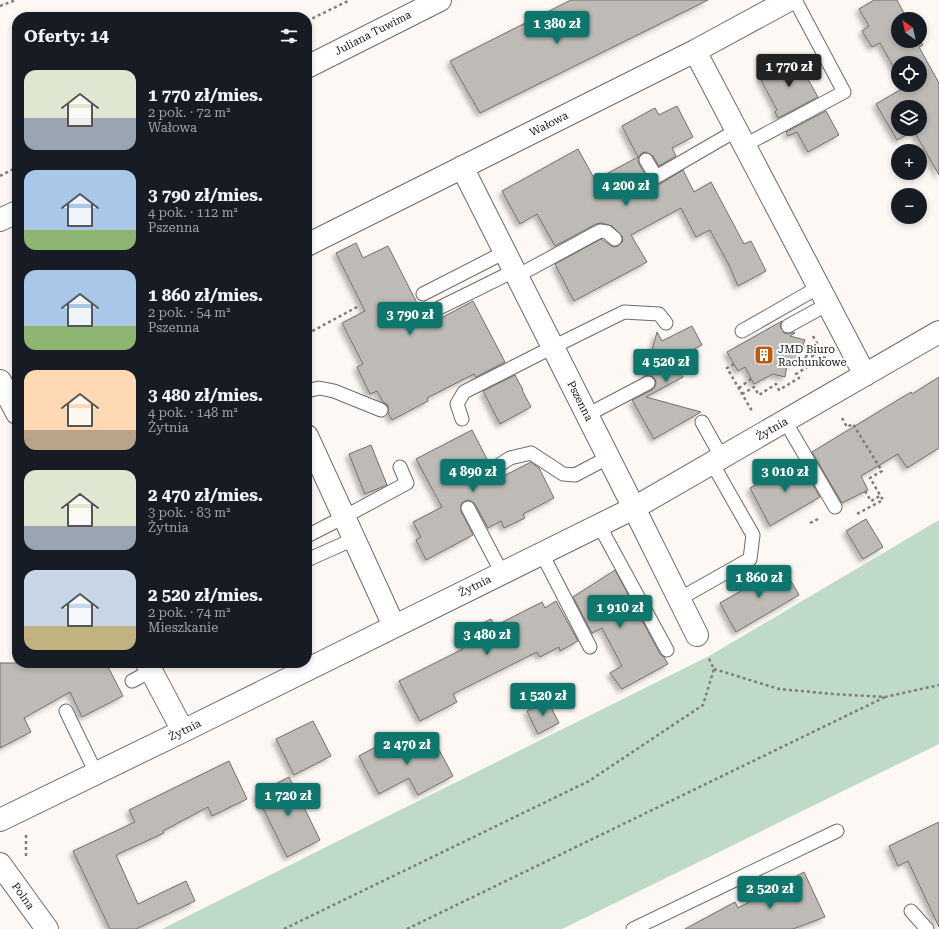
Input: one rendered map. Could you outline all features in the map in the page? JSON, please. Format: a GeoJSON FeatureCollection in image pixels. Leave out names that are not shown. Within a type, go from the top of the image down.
{"type":"FeatureCollection","features":[{"type":"Feature","properties":{"kind":"street","name":"Juliana Tuwima"},"geometry":{"type":"LineString","coordinates":[[312,64],[440,0]]}},
{"type":"Feature","properties":{"kind":"street","name":"Wałowa"},"geometry":{"type":"LineString","coordinates":[[312,242],[695,50],[789,0]]}},
{"type":"Feature","properties":{"kind":"street"},"geometry":{"type":"LineString","coordinates":[[695,50],[862,368]]}},
{"type":"Feature","properties":{"kind":"street","name":"Pszenna"},"geometry":{"type":"LineString","coordinates":[[462,167],[697,635]]}},
{"type":"Feature","properties":{"kind":"street"},"geometry":{"type":"LineString","coordinates":[[0,220],[12,214]]}},
{"type":"Feature","properties":{"kind":"street","name":"Żytnia"},"geometry":{"type":"LineString","coordinates":[[312,667],[634,508],[785,421],[862,368],[939,332]]}},
{"type":"Feature","properties":{"kind":"street"},"geometry":{"type":"LineString","coordinates":[[12,376],[0,380],[12,403]]}},
{"type":"Feature","properties":{"kind":"street"},"geometry":{"type":"LineString","coordinates":[[312,447],[394,626]]}},
{"type":"Feature","properties":{"kind":"street","name":"Żytnia"},"geometry":{"type":"LineString","coordinates":[[0,820],[310,668]]}},
{"type":"Feature","properties":{"kind":"street"},"geometry":{"type":"LineString","coordinates":[[144,672],[183,731]]}},
{"type":"Feature","properties":{"kind":"street","name":"Polna"},"geometry":{"type":"LineString","coordinates":[[0,864],[47,929]]}},
{"type":"Feature","properties":{"kind":"lane"},"geometry":{"type":"LineString","coordinates":[[646,160],[656,177],[844,92],[795,0]]}},
{"type":"Feature","properties":{"kind":"lane"},"geometry":{"type":"LineString","coordinates":[[423,294],[512,266],[600,231],[607,232],[615,239]]}},
{"type":"Feature","properties":{"kind":"lane"},"geometry":{"type":"LineString","coordinates":[[433,312],[512,266]]}},
{"type":"Feature","properties":{"kind":"lane"},"geometry":{"type":"LineString","coordinates":[[788,326],[824,296]]}},
{"type":"Feature","properties":{"kind":"lane"},"geometry":{"type":"LineString","coordinates":[[742,331],[824,296]]}},
{"type":"Feature","properties":{"kind":"lane"},"geometry":{"type":"LineString","coordinates":[[462,419],[457,404],[464,392],[624,312],[659,314],[666,323]]}},
{"type":"Feature","properties":{"kind":"lane"},"geometry":{"type":"LineString","coordinates":[[587,415],[648,383]]}},
{"type":"Feature","properties":{"kind":"lane"},"geometry":{"type":"LineString","coordinates":[[312,390],[319,388],[334,391],[381,410]]}},
{"type":"Feature","properties":{"kind":"lane"},"geometry":{"type":"LineString","coordinates":[[785,421],[835,507]]}},
{"type":"Feature","properties":{"kind":"lane"},"geometry":{"type":"LineString","coordinates":[[679,599],[750,559],[753,535],[717,460],[702,422]]}},
{"type":"Feature","properties":{"kind":"lane"},"geometry":{"type":"LineString","coordinates":[[498,466],[510,458],[531,453],[563,474],[574,475],[608,457]]}},
{"type":"Feature","properties":{"kind":"lane"},"geometry":{"type":"LineString","coordinates":[[312,534],[344,518],[407,483],[400,467]]}},
{"type":"Feature","properties":{"kind":"lane"},"geometry":{"type":"LineString","coordinates":[[468,508],[502,573]]}},
{"type":"Feature","properties":{"kind":"lane"},"geometry":{"type":"LineString","coordinates":[[599,525],[667,650]]}},
{"type":"Feature","properties":{"kind":"lane"},"geometry":{"type":"LineString","coordinates":[[312,558],[354,539]]}},
{"type":"Feature","properties":{"kind":"lane"},"geometry":{"type":"LineString","coordinates":[[542,554],[590,648]]}},
{"type":"Feature","properties":{"kind":"lane"},"geometry":{"type":"LineString","coordinates":[[66,711],[96,773]]}},
{"type":"Feature","properties":{"kind":"lane"},"geometry":{"type":"LineString","coordinates":[[633,929],[837,831]]}},
{"type":"Feature","properties":{"kind":"lane"},"geometry":{"type":"LineString","coordinates":[[911,911],[927,929]]}},
{"type":"Feature","properties":{"kind":"path"},"geometry":{"type":"LineString","coordinates":[[0,6],[16,0]]}},
{"type":"Feature","properties":{"kind":"path"},"geometry":{"type":"LineString","coordinates":[[338,0],[340,5]]}},
{"type":"Feature","properties":{"kind":"path"},"geometry":{"type":"LineString","coordinates":[[312,19],[350,0]]}},
{"type":"Feature","properties":{"kind":"path"},"geometry":{"type":"LineString","coordinates":[[0,176],[12,170]]}},
{"type":"Feature","properties":{"kind":"path"},"geometry":{"type":"LineString","coordinates":[[312,331],[357,307]]}},
{"type":"Feature","properties":{"kind":"path"},"geometry":{"type":"LineString","coordinates":[[802,347],[817,349]]}},
{"type":"Feature","properties":{"kind":"path"},"geometry":{"type":"LineString","coordinates":[[742,394],[754,387],[759,395],[776,384],[779,390],[799,378],[796,374],[810,366],[804,355],[862,368]]}},
{"type":"Feature","properties":{"kind":"path"},"geometry":{"type":"LineString","coordinates":[[734,364],[727,368],[764,433]]}},
{"type":"Feature","properties":{"kind":"path"},"geometry":{"type":"LineString","coordinates":[[739,388],[751,379]]}},
{"type":"Feature","properties":{"kind":"path"},"geometry":{"type":"LineString","coordinates":[[835,507],[838,511],[846,507],[852,516],[883,500],[870,478],[882,471],[853,424],[847,427],[839,414]]}},
{"type":"Feature","properties":{"kind":"path"},"geometry":{"type":"LineString","coordinates":[[865,491],[871,501],[880,496]]}},
{"type":"Feature","properties":{"kind":"path"},"geometry":{"type":"LineString","coordinates":[[284,929],[589,781],[703,705],[714,668],[697,635]]}},
{"type":"Feature","properties":{"kind":"path"},"geometry":{"type":"LineString","coordinates":[[714,668],[779,689],[885,696]]}},
{"type":"Feature","properties":{"kind":"path"},"geometry":{"type":"LineString","coordinates":[[407,929],[885,696],[939,685]]}},
{"type":"Feature","properties":{"kind":"green space"},"geometry":{"type":"Polygon","coordinates":[[[939,520],[939,744],[562,929],[162,929],[709,656],[939,520]]]}},
{"type":"Feature","properties":{"kind":"building"},"geometry":{"type":"Polygon","coordinates":[[[571,0],[708,0],[480,113],[450,61],[571,0]]]}},
{"type":"Feature","properties":{"kind":"building"},"geometry":{"type":"Polygon","coordinates":[[[874,0],[897,0],[903,12],[891,12],[891,48],[920,48],[924,56],[891,56],[891,63],[880,43],[872,47],[862,31],[869,26],[859,9],[874,0]]]}},
{"type":"Feature","properties":{"kind":"building"},"geometry":{"type":"Polygon","coordinates":[[[796,58],[818,97],[778,118],[775,112],[777,110],[760,78],[796,58]]]}},
{"type":"Feature","properties":{"kind":"building"},"geometry":{"type":"Polygon","coordinates":[[[927,61],[939,83],[939,175],[927,154],[927,144],[921,144],[917,136],[927,136],[927,100],[891,100],[891,130],[876,104],[896,92],[927,92],[927,61]]]}},
{"type":"Feature","properties":{"kind":"building"},"geometry":{"type":"Polygon","coordinates":[[[677,106],[693,137],[672,148],[676,156],[659,166],[653,156],[646,152],[639,156],[639,164],[649,181],[656,185],[683,170],[694,192],[711,182],[744,244],[751,241],[766,271],[738,286],[729,265],[710,230],[696,237],[681,208],[631,235],[647,262],[574,301],[555,264],[601,239],[613,247],[618,246],[623,241],[622,236],[612,226],[601,223],[596,224],[555,246],[537,214],[520,224],[502,191],[578,149],[595,180],[638,157],[622,126],[655,108],[659,115],[677,106]]]}},
{"type":"Feature","properties":{"kind":"building"},"geometry":{"type":"Polygon","coordinates":[[[826,111],[839,135],[808,152],[797,132],[788,136],[786,132],[826,111]]]}},
{"type":"Feature","properties":{"kind":"building"},"geometry":{"type":"Polygon","coordinates":[[[895,136],[905,136],[897,140],[895,136]]]}},
{"type":"Feature","properties":{"kind":"building"},"geometry":{"type":"Polygon","coordinates":[[[356,243],[363,258],[388,246],[421,311],[426,309],[426,315],[430,318],[432,323],[473,301],[505,362],[476,377],[474,374],[427,398],[428,401],[392,420],[388,413],[388,405],[383,402],[377,391],[370,394],[357,367],[363,364],[342,323],[365,311],[336,253],[356,243]]]}},
{"type":"Feature","properties":{"kind":"building","name":"JMD Biuro Rachunkowe"},"geometry":{"type":"Polygon","coordinates":[[[782,321],[780,326],[784,333],[788,334],[794,332],[795,333],[790,336],[805,340],[797,360],[787,365],[785,377],[773,374],[754,384],[745,367],[738,371],[727,352],[782,321]]]}},
{"type":"Feature","properties":{"kind":"building"},"geometry":{"type":"Polygon","coordinates":[[[692,326],[702,345],[673,360],[683,377],[646,397],[701,412],[654,439],[632,400],[655,387],[655,379],[652,376],[645,376],[657,332],[662,341],[692,326]]]}},
{"type":"Feature","properties":{"kind":"building"},"geometry":{"type":"Polygon","coordinates":[[[515,375],[531,407],[500,424],[483,391],[515,375]]]}},
{"type":"Feature","properties":{"kind":"building"},"geometry":{"type":"Polygon","coordinates":[[[939,377],[939,448],[907,468],[898,454],[861,476],[868,490],[842,503],[812,452],[911,392],[912,394],[939,377]]]}},
{"type":"Feature","properties":{"kind":"building"},"geometry":{"type":"Polygon","coordinates":[[[472,430],[490,465],[491,470],[498,479],[531,462],[539,468],[554,498],[523,514],[525,518],[504,528],[501,521],[488,528],[475,504],[469,500],[465,501],[461,504],[461,511],[473,535],[426,560],[416,540],[421,537],[413,522],[442,507],[416,459],[472,430]]]}},
{"type":"Feature","properties":{"kind":"building"},"geometry":{"type":"Polygon","coordinates":[[[371,445],[387,485],[365,494],[349,454],[371,445]]]}},
{"type":"Feature","properties":{"kind":"building"},"geometry":{"type":"Polygon","coordinates":[[[799,461],[820,497],[770,526],[750,488],[799,461]]]}},
{"type":"Feature","properties":{"kind":"building"},"geometry":{"type":"Polygon","coordinates":[[[866,519],[883,547],[863,559],[846,531],[866,519]]]}},
{"type":"Feature","properties":{"kind":"building"},"geometry":{"type":"Polygon","coordinates":[[[783,567],[799,595],[736,632],[720,603],[783,567]]]}},
{"type":"Feature","properties":{"kind":"building"},"geometry":{"type":"Polygon","coordinates":[[[615,570],[660,654],[664,657],[668,664],[622,689],[610,673],[622,666],[602,628],[592,633],[573,597],[615,570]]]}},
{"type":"Feature","properties":{"kind":"building"},"geometry":{"type":"Polygon","coordinates":[[[556,601],[578,641],[560,651],[559,647],[540,657],[537,652],[453,694],[457,702],[420,721],[399,681],[463,649],[456,636],[491,619],[495,626],[542,602],[545,608],[556,601]]]}},
{"type":"Feature","properties":{"kind":"building"},"geometry":{"type":"Polygon","coordinates":[[[0,663],[12,663],[12,668],[109,668],[123,696],[82,717],[70,692],[24,718],[31,732],[0,748],[0,663]]]}},
{"type":"Feature","properties":{"kind":"building"},"geometry":{"type":"Polygon","coordinates":[[[548,701],[559,723],[538,734],[527,711],[548,701]]]}},
{"type":"Feature","properties":{"kind":"building"},"geometry":{"type":"Polygon","coordinates":[[[313,721],[331,756],[294,775],[276,739],[313,721]]]}},
{"type":"Feature","properties":{"kind":"building"},"geometry":{"type":"Polygon","coordinates":[[[430,733],[453,776],[418,795],[409,778],[379,794],[359,756],[383,743],[389,754],[430,733]]]}},
{"type":"Feature","properties":{"kind":"building"},"geometry":{"type":"Polygon","coordinates":[[[229,761],[247,799],[212,816],[208,807],[163,831],[164,833],[116,855],[138,904],[186,881],[195,901],[136,929],[110,929],[73,851],[135,822],[129,810],[229,761]]]}},
{"type":"Feature","properties":{"kind":"building"},"geometry":{"type":"Polygon","coordinates":[[[289,777],[320,840],[287,857],[256,794],[289,777]]]}},
{"type":"Feature","properties":{"kind":"building"},"geometry":{"type":"Polygon","coordinates":[[[939,822],[939,927],[908,861],[898,866],[889,846],[939,822]]]}},
{"type":"Feature","properties":{"kind":"building"},"geometry":{"type":"Polygon","coordinates":[[[804,872],[825,917],[793,929],[685,929],[735,902],[738,908],[804,872]]]}},
{"type":"Feature","properties":{"kind":"place","name":"JMD Biuro Rachunkowe"},"geometry":{"type":"Point","coordinates":[764,355]}}]}
